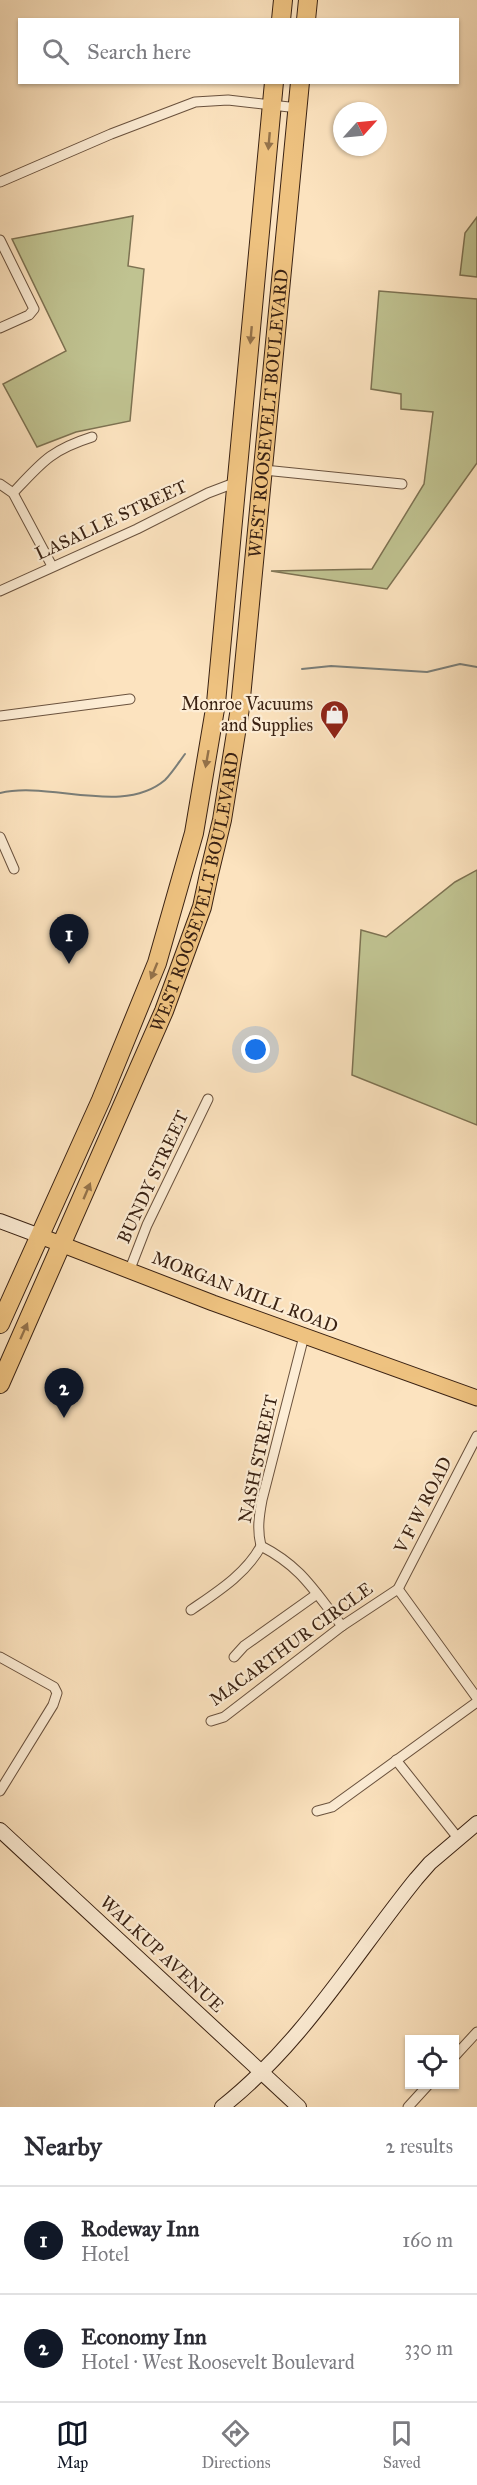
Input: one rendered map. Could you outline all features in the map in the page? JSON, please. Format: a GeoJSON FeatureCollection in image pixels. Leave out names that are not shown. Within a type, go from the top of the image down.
{"type":"FeatureCollection","features":[{"type":"Feature","properties":{"kind":"highway"},"geometry":{"type":"LineString","coordinates":[[306,18],[308,0]]}},
{"type":"Feature","properties":{"kind":"highway","name":"WEST ROOSEVELT BOULEVARD"},"geometry":{"type":"LineString","coordinates":[[0,1324],[101,1100],[157,963],[182,879],[195,825],[216,703],[274,84]]}},
{"type":"Feature","properties":{"kind":"highway","name":"WEST ROOSEVELT BOULEVARD"},"geometry":{"type":"LineString","coordinates":[[0,1384],[164,1011],[202,907],[222,820],[246,649],[300,84]]}},
{"type":"Feature","properties":{"kind":"highway"},"geometry":{"type":"LineString","coordinates":[[237,482],[243,482],[248,492],[243,573],[246,649]]}},
{"type":"Feature","properties":{"kind":"highway"},"geometry":{"type":"LineString","coordinates":[[230,555],[235,612],[227,712],[237,723]]}},
{"type":"Feature","properties":{"kind":"main road","name":"MORGAN MILL ROAD"},"geometry":{"type":"LineString","coordinates":[[40,1236],[304,1336],[477,1398]]}},
{"type":"Feature","properties":{"kind":"street"},"geometry":{"type":"LineString","coordinates":[[0,182],[189,104],[228,100],[298,108]]}},
{"type":"Feature","properties":{"kind":"street"},"geometry":{"type":"LineString","coordinates":[[0,240],[34,309],[29,315],[0,328]]}},
{"type":"Feature","properties":{"kind":"street"},"geometry":{"type":"LineString","coordinates":[[13,493],[44,460],[57,450],[92,437]]}},
{"type":"Feature","properties":{"kind":"street"},"geometry":{"type":"LineString","coordinates":[[264,470],[402,484]]}},
{"type":"Feature","properties":{"kind":"street","name":"LASALLE STREET"},"geometry":{"type":"LineString","coordinates":[[0,591],[137,529],[208,493],[237,482]]}},
{"type":"Feature","properties":{"kind":"street"},"geometry":{"type":"LineString","coordinates":[[0,484],[13,493],[52,566]]}},
{"type":"Feature","properties":{"kind":"street"},"geometry":{"type":"LineString","coordinates":[[0,716],[130,699]]}},
{"type":"Feature","properties":{"kind":"street"},"geometry":{"type":"LineString","coordinates":[[0,837],[14,869]]}},
{"type":"Feature","properties":{"kind":"street","name":"BUNDY STREET"},"geometry":{"type":"LineString","coordinates":[[129,1269],[208,1099]]}},
{"type":"Feature","properties":{"kind":"street","name":"MORGAN MILL ROAD"},"geometry":{"type":"LineString","coordinates":[[0,1221],[40,1236]]}},
{"type":"Feature","properties":{"kind":"street","name":"NASH STREET"},"geometry":{"type":"LineString","coordinates":[[304,1336],[258,1521],[261,1546],[286,1559],[342,1626]]}},
{"type":"Feature","properties":{"kind":"street","name":"V F W ROAD"},"geometry":{"type":"LineString","coordinates":[[398,1589],[477,1436]]}},
{"type":"Feature","properties":{"kind":"street"},"geometry":{"type":"LineString","coordinates":[[191,1610],[223,1588],[256,1556],[261,1546]]}},
{"type":"Feature","properties":{"kind":"street","name":"MACARTHUR CIRCLE"},"geometry":{"type":"LineString","coordinates":[[210,1721],[224,1717],[342,1626],[398,1589],[477,1700],[332,1807],[317,1810]]}},
{"type":"Feature","properties":{"kind":"street"},"geometry":{"type":"LineString","coordinates":[[234,1657],[244,1646],[317,1594]]}},
{"type":"Feature","properties":{"kind":"street"},"geometry":{"type":"LineString","coordinates":[[0,1657],[54,1688],[57,1693],[53,1705],[0,1791]]}},
{"type":"Feature","properties":{"kind":"street"},"geometry":{"type":"LineString","coordinates":[[396,1760],[458,1838]]}},
{"type":"Feature","properties":{"kind":"street"},"geometry":{"type":"LineString","coordinates":[[222,2107],[261,2074],[299,2035],[416,1879],[477,1823]]}},
{"type":"Feature","properties":{"kind":"street","name":"WALKUP AVENUE"},"geometry":{"type":"LineString","coordinates":[[0,1830],[299,2107]]}},
{"type":"Feature","properties":{"kind":"street"},"geometry":{"type":"LineString","coordinates":[[459,2051],[477,2032]]}},
{"type":"Feature","properties":{"kind":"street"},"geometry":{"type":"LineString","coordinates":[[408,2107],[425,2089]]}},
{"type":"Feature","properties":{"kind":"green space"},"geometry":{"type":"Polygon","coordinates":[[[133,216],[128,266],[144,269],[130,421],[76,432],[37,447],[3,384],[66,351],[12,239],[133,216]]]}},
{"type":"Feature","properties":{"kind":"green space"},"geometry":{"type":"Polygon","coordinates":[[[477,217],[477,277],[460,275],[465,233],[477,217]]]}},
{"type":"Feature","properties":{"kind":"green space"},"geometry":{"type":"Polygon","coordinates":[[[379,291],[477,299],[477,463],[387,589],[271,571],[372,569],[424,484],[433,412],[401,409],[401,394],[371,389],[379,291]]]}},
{"type":"Feature","properties":{"kind":"green space"},"geometry":{"type":"Polygon","coordinates":[[[477,870],[477,1125],[352,1075],[361,930],[386,937],[455,882],[477,870]]]}},
{"type":"Feature","properties":{"kind":"waterway"},"geometry":{"type":"LineString","coordinates":[[302,669],[331,666],[427,672],[460,664],[477,667]]}},
{"type":"Feature","properties":{"kind":"waterway"},"geometry":{"type":"LineString","coordinates":[[0,793],[20,790],[108,797],[129,796],[148,790],[165,780],[185,754]]}},
{"type":"Feature","properties":{"kind":"place","name":"Monroe Vacuums and Supplies"},"geometry":{"type":"Point","coordinates":[334,740]}},
{"type":"Feature","properties":{"kind":"place","name":"Rodeway Inn"},"geometry":{"type":"Point","coordinates":[69,964]}},
{"type":"Feature","properties":{"kind":"place","name":"Economy Inn"},"geometry":{"type":"Point","coordinates":[64,1418]}}]}
